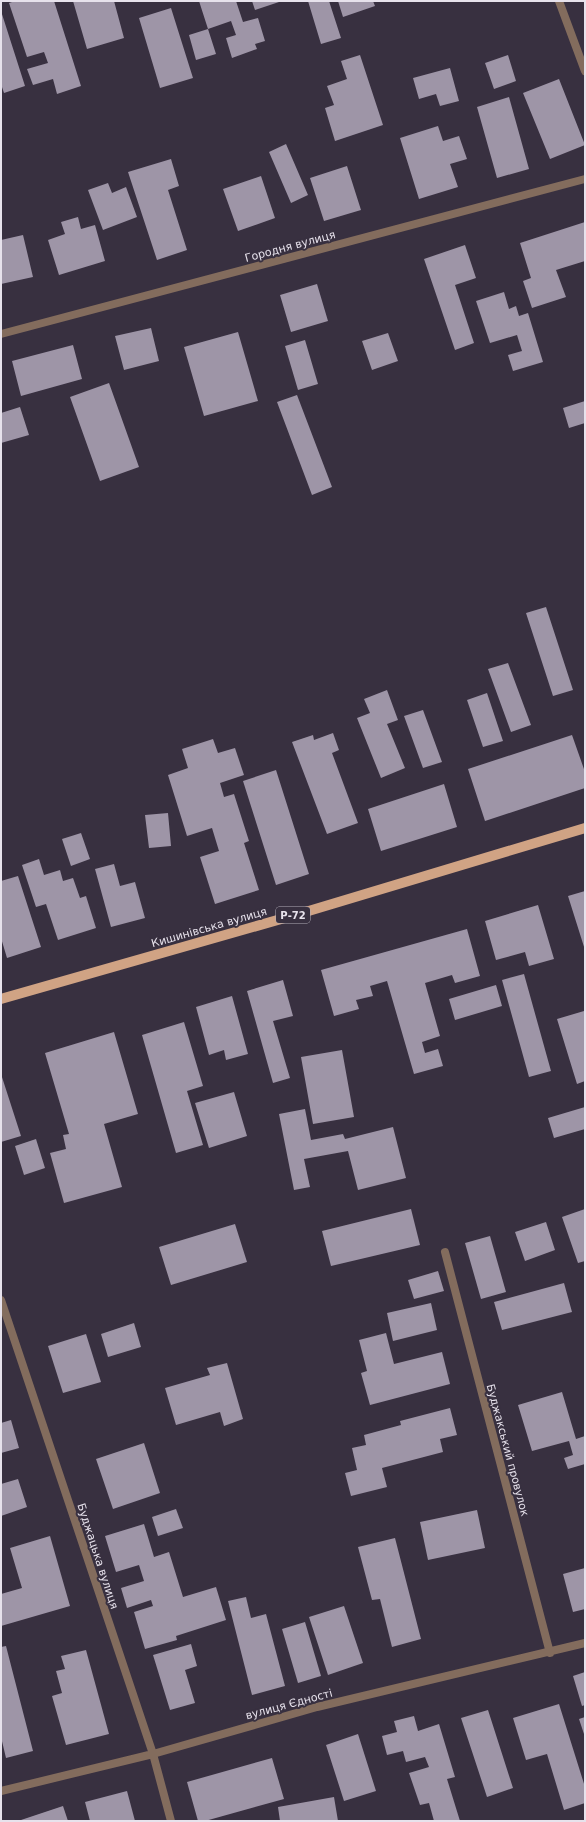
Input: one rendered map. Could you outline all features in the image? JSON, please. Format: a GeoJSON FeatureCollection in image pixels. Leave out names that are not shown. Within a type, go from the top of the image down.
{"type":"FeatureCollection","features":[{"type":"Feature","properties":{"kind":"main road","name":"Кишинівська вулиця"},"geometry":{"type":"LineString","coordinates":[[1,999],[310,911],[585,828]]}},
{"type":"Feature","properties":{"kind":"street"},"geometry":{"type":"LineString","coordinates":[[559,1],[585,71]]}},
{"type":"Feature","properties":{"kind":"street","name":"Городня вулиця"},"geometry":{"type":"LineString","coordinates":[[1,334],[585,179]]}},
{"type":"Feature","properties":{"kind":"street","name":"Буджакський провулок"},"geometry":{"type":"LineString","coordinates":[[445,1252],[550,1653]]}},
{"type":"Feature","properties":{"kind":"street","name":"Буджацька вулиця"},"geometry":{"type":"LineString","coordinates":[[1,1300],[153,1754],[171,1821]]}},
{"type":"Feature","properties":{"kind":"street","name":"вулиця Єдності"},"geometry":{"type":"LineString","coordinates":[[1,1791],[153,1754],[317,1707],[550,1653],[585,1643]]}},
{"type":"Feature","properties":{"kind":"building"},"geometry":{"type":"Polygon","coordinates":[[[15,1],[54,1],[81,86],[57,94],[53,79],[33,85],[27,69],[48,63],[44,52],[27,57],[9,3],[15,1]]]}},
{"type":"Feature","properties":{"kind":"building"},"geometry":{"type":"Polygon","coordinates":[[[73,1],[114,1],[124,38],[87,49],[73,1]]]}},
{"type":"Feature","properties":{"kind":"building"},"geometry":{"type":"Polygon","coordinates":[[[199,1],[236,1],[243,22],[258,18],[265,41],[255,44],[257,49],[232,58],[226,38],[236,35],[231,21],[208,29],[199,1]]]}},
{"type":"Feature","properties":{"kind":"building"},"geometry":{"type":"Polygon","coordinates":[[[252,1],[282,1],[255,10],[252,1]]]}},
{"type":"Feature","properties":{"kind":"building"},"geometry":{"type":"Polygon","coordinates":[[[308,1],[329,1],[341,38],[321,44],[308,1]]]}},
{"type":"Feature","properties":{"kind":"building"},"geometry":{"type":"Polygon","coordinates":[[[338,1],[373,1],[375,6],[343,17],[338,1]]]}},
{"type":"Feature","properties":{"kind":"building"},"geometry":{"type":"Polygon","coordinates":[[[171,8],[193,78],[160,88],[139,18],[171,8]]]}},
{"type":"Feature","properties":{"kind":"building"},"geometry":{"type":"Polygon","coordinates":[[[1,11],[25,86],[4,93],[1,84],[1,11]]]}},
{"type":"Feature","properties":{"kind":"building"},"geometry":{"type":"Polygon","coordinates":[[[208,29],[216,54],[196,60],[189,35],[208,29]]]}},
{"type":"Feature","properties":{"kind":"building"},"geometry":{"type":"Polygon","coordinates":[[[360,55],[383,125],[335,141],[325,108],[334,105],[327,86],[347,79],[341,61],[360,55]]]}},
{"type":"Feature","properties":{"kind":"building"},"geometry":{"type":"Polygon","coordinates":[[[508,55],[516,81],[494,89],[485,63],[508,55]]]}},
{"type":"Feature","properties":{"kind":"building"},"geometry":{"type":"Polygon","coordinates":[[[450,68],[459,101],[440,106],[436,94],[419,99],[413,78],[450,68]]]}},
{"type":"Feature","properties":{"kind":"building"},"geometry":{"type":"Polygon","coordinates":[[[559,79],[585,145],[550,159],[523,93],[559,79]]]}},
{"type":"Feature","properties":{"kind":"building"},"geometry":{"type":"Polygon","coordinates":[[[509,97],[529,169],[497,178],[477,107],[509,97]]]}},
{"type":"Feature","properties":{"kind":"building"},"geometry":{"type":"Polygon","coordinates":[[[438,126],[443,141],[459,136],[467,159],[450,164],[458,187],[419,199],[400,138],[438,126]]]}},
{"type":"Feature","properties":{"kind":"building"},"geometry":{"type":"Polygon","coordinates":[[[286,144],[308,195],[291,203],[269,152],[286,144]]]}},
{"type":"Feature","properties":{"kind":"building"},"geometry":{"type":"Polygon","coordinates":[[[171,159],[179,186],[168,190],[187,250],[157,260],[128,172],[171,159]]]}},
{"type":"Feature","properties":{"kind":"building"},"geometry":{"type":"Polygon","coordinates":[[[347,166],[361,210],[324,221],[310,178],[347,166]]]}},
{"type":"Feature","properties":{"kind":"building"},"geometry":{"type":"Polygon","coordinates":[[[261,176],[275,218],[238,231],[223,189],[261,176]]]}},
{"type":"Feature","properties":{"kind":"building"},"geometry":{"type":"Polygon","coordinates":[[[108,183],[112,193],[126,187],[137,217],[103,230],[88,190],[108,183]]]}},
{"type":"Feature","properties":{"kind":"building"},"geometry":{"type":"Polygon","coordinates":[[[78,217],[81,229],[95,225],[105,261],[59,275],[48,240],[65,234],[61,222],[78,217]]]}},
{"type":"Feature","properties":{"kind":"building"},"geometry":{"type":"Polygon","coordinates":[[[585,222],[585,261],[556,270],[566,297],[532,308],[523,281],[531,278],[520,243],[585,222]]]}},
{"type":"Feature","properties":{"kind":"building"},"geometry":{"type":"Polygon","coordinates":[[[23,235],[33,277],[1,284],[1,240],[23,235]]]}},
{"type":"Feature","properties":{"kind":"building"},"geometry":{"type":"Polygon","coordinates":[[[465,245],[476,278],[455,285],[474,343],[455,350],[424,259],[465,245]]]}},
{"type":"Feature","properties":{"kind":"building"},"geometry":{"type":"Polygon","coordinates":[[[317,284],[328,321],[291,332],[280,295],[317,284]]]}},
{"type":"Feature","properties":{"kind":"building"},"geometry":{"type":"Polygon","coordinates":[[[504,292],[509,309],[516,306],[519,316],[528,313],[543,362],[513,371],[508,355],[522,351],[517,335],[490,343],[476,301],[504,292]]]}},
{"type":"Feature","properties":{"kind":"building"},"geometry":{"type":"Polygon","coordinates":[[[151,328],[159,361],[124,370],[115,336],[151,328]]]}},
{"type":"Feature","properties":{"kind":"building"},"geometry":{"type":"Polygon","coordinates":[[[238,332],[258,401],[204,416],[184,347],[238,332]]]}},
{"type":"Feature","properties":{"kind":"building"},"geometry":{"type":"Polygon","coordinates":[[[388,333],[398,361],[372,370],[362,341],[388,333]]]}},
{"type":"Feature","properties":{"kind":"building"},"geometry":{"type":"Polygon","coordinates":[[[305,340],[318,384],[298,390],[285,346],[305,340]]]}},
{"type":"Feature","properties":{"kind":"building"},"geometry":{"type":"Polygon","coordinates":[[[73,345],[82,379],[21,396],[12,361],[73,345]]]}},
{"type":"Feature","properties":{"kind":"building"},"geometry":{"type":"Polygon","coordinates":[[[109,383],[139,467],[100,481],[70,397],[109,383]]]}},
{"type":"Feature","properties":{"kind":"building"},"geometry":{"type":"Polygon","coordinates":[[[297,395],[332,487],[312,495],[277,402],[297,395]]]}},
{"type":"Feature","properties":{"kind":"building"},"geometry":{"type":"Polygon","coordinates":[[[585,401],[585,423],[569,428],[563,408],[585,401]]]}},
{"type":"Feature","properties":{"kind":"building"},"geometry":{"type":"Polygon","coordinates":[[[20,407],[29,435],[1,443],[1,413],[20,407]]]}},
{"type":"Feature","properties":{"kind":"building"},"geometry":{"type":"Polygon","coordinates":[[[546,607],[573,690],[553,696],[526,613],[546,607]]]}},
{"type":"Feature","properties":{"kind":"building"},"geometry":{"type":"Polygon","coordinates":[[[508,663],[531,725],[511,732],[488,669],[508,663]]]}},
{"type":"Feature","properties":{"kind":"building"},"geometry":{"type":"Polygon","coordinates":[[[387,690],[398,720],[387,724],[405,768],[381,778],[357,718],[370,713],[364,699],[387,690]]]}},
{"type":"Feature","properties":{"kind":"building"},"geometry":{"type":"Polygon","coordinates":[[[487,693],[503,741],[483,747],[467,700],[487,693]]]}},
{"type":"Feature","properties":{"kind":"building"},"geometry":{"type":"Polygon","coordinates":[[[423,710],[442,762],[423,768],[404,716],[423,710]]]}},
{"type":"Feature","properties":{"kind":"building"},"geometry":{"type":"Polygon","coordinates":[[[333,733],[339,750],[332,753],[358,823],[327,834],[292,742],[313,735],[314,740],[333,733]]]}},
{"type":"Feature","properties":{"kind":"building"},"geometry":{"type":"Polygon","coordinates":[[[572,735],[585,772],[585,788],[485,821],[468,769],[572,735]]]}},
{"type":"Feature","properties":{"kind":"building"},"geometry":{"type":"Polygon","coordinates":[[[213,739],[218,753],[235,748],[244,775],[220,783],[224,797],[234,794],[249,841],[244,843],[259,890],[215,904],[200,857],[219,851],[212,828],[187,836],[168,775],[188,768],[182,749],[213,739]]]}},
{"type":"Feature","properties":{"kind":"building"},"geometry":{"type":"Polygon","coordinates":[[[276,770],[309,874],[276,885],[243,781],[276,770]]]}},
{"type":"Feature","properties":{"kind":"building"},"geometry":{"type":"Polygon","coordinates":[[[444,784],[457,827],[381,851],[368,809],[444,784]]]}},
{"type":"Feature","properties":{"kind":"building"},"geometry":{"type":"Polygon","coordinates":[[[168,813],[171,846],[149,848],[145,815],[168,813]]]}},
{"type":"Feature","properties":{"kind":"building"},"geometry":{"type":"Polygon","coordinates":[[[81,833],[90,859],[71,866],[62,839],[81,833]]]}},
{"type":"Feature","properties":{"kind":"building"},"geometry":{"type":"Polygon","coordinates":[[[39,859],[44,875],[60,870],[63,881],[73,878],[80,898],[86,896],[96,928],[58,940],[46,904],[36,907],[22,865],[39,859]]]}},
{"type":"Feature","properties":{"kind":"building"},"geometry":{"type":"Polygon","coordinates":[[[114,864],[120,886],[135,882],[145,918],[111,927],[95,869],[114,864]]]}},
{"type":"Feature","properties":{"kind":"building"},"geometry":{"type":"Polygon","coordinates":[[[18,876],[41,947],[7,958],[1,938],[1,881],[18,876]]]}},
{"type":"Feature","properties":{"kind":"building"},"geometry":{"type":"Polygon","coordinates":[[[585,891],[585,950],[568,896],[585,891]]]}},
{"type":"Feature","properties":{"kind":"building"},"geometry":{"type":"Polygon","coordinates":[[[538,905],[554,959],[529,966],[525,952],[496,960],[485,921],[538,905]]]}},
{"type":"Feature","properties":{"kind":"building"},"geometry":{"type":"Polygon","coordinates":[[[467,929],[480,976],[455,983],[452,975],[425,983],[440,1036],[422,1042],[425,1053],[438,1049],[443,1066],[414,1074],[387,981],[370,986],[373,996],[356,1000],[359,1009],[334,1016],[321,970],[467,929]]]}},
{"type":"Feature","properties":{"kind":"building"},"geometry":{"type":"Polygon","coordinates":[[[524,974],[551,1071],[529,1077],[502,980],[524,974]]]}},
{"type":"Feature","properties":{"kind":"building"},"geometry":{"type":"Polygon","coordinates":[[[283,980],[293,1016],[273,1021],[290,1078],[273,1083],[247,991],[283,980]]]}},
{"type":"Feature","properties":{"kind":"building"},"geometry":{"type":"Polygon","coordinates":[[[496,985],[502,1006],[455,1020],[449,999],[496,985]]]}},
{"type":"Feature","properties":{"kind":"building"},"geometry":{"type":"Polygon","coordinates":[[[232,996],[248,1054],[226,1060],[224,1050],[209,1055],[196,1007],[232,996]]]}},
{"type":"Feature","properties":{"kind":"building"},"geometry":{"type":"Polygon","coordinates":[[[584,1011],[585,1081],[577,1084],[557,1019],[584,1011]]]}},
{"type":"Feature","properties":{"kind":"building"},"geometry":{"type":"Polygon","coordinates":[[[184,1022],[203,1086],[187,1091],[203,1145],[176,1153],[142,1035],[184,1022]]]}},
{"type":"Feature","properties":{"kind":"building"},"geometry":{"type":"Polygon","coordinates":[[[114,1032],[138,1114],[104,1124],[122,1187],[64,1203],[50,1153],[66,1149],[63,1135],[69,1134],[45,1053],[114,1032]]]}},
{"type":"Feature","properties":{"kind":"building"},"geometry":{"type":"Polygon","coordinates":[[[342,1050],[354,1117],[313,1124],[301,1057],[342,1050]]]}},
{"type":"Feature","properties":{"kind":"building"},"geometry":{"type":"Polygon","coordinates":[[[1,1074],[21,1136],[1,1142],[1,1074]]]}},
{"type":"Feature","properties":{"kind":"building"},"geometry":{"type":"Polygon","coordinates":[[[234,1092],[247,1136],[209,1148],[195,1103],[234,1092]]]}},
{"type":"Feature","properties":{"kind":"building"},"geometry":{"type":"Polygon","coordinates":[[[585,1107],[585,1129],[554,1138],[548,1118],[585,1107]]]}},
{"type":"Feature","properties":{"kind":"building"},"geometry":{"type":"Polygon","coordinates":[[[305,1109],[311,1140],[343,1134],[345,1139],[393,1127],[406,1178],[358,1190],[348,1151],[304,1159],[310,1187],[294,1190],[279,1114],[305,1109]]]}},
{"type":"Feature","properties":{"kind":"building"},"geometry":{"type":"Polygon","coordinates":[[[36,1139],[45,1168],[24,1175],[15,1146],[36,1139]]]}},
{"type":"Feature","properties":{"kind":"building"},"geometry":{"type":"Polygon","coordinates":[[[411,1209],[420,1245],[331,1266],[322,1231],[411,1209]]]}},
{"type":"Feature","properties":{"kind":"building"},"geometry":{"type":"Polygon","coordinates":[[[585,1209],[585,1261],[578,1263],[562,1217],[585,1209]]]}},
{"type":"Feature","properties":{"kind":"building"},"geometry":{"type":"Polygon","coordinates":[[[546,1222],[555,1250],[525,1261],[515,1232],[546,1222]]]}},
{"type":"Feature","properties":{"kind":"building"},"geometry":{"type":"Polygon","coordinates":[[[235,1224],[247,1262],[171,1285],[159,1247],[235,1224]]]}},
{"type":"Feature","properties":{"kind":"building"},"geometry":{"type":"Polygon","coordinates":[[[490,1236],[506,1292],[481,1299],[465,1243],[490,1236]]]}},
{"type":"Feature","properties":{"kind":"building"},"geometry":{"type":"Polygon","coordinates":[[[438,1271],[444,1291],[414,1299],[408,1280],[438,1271]]]}},
{"type":"Feature","properties":{"kind":"building"},"geometry":{"type":"Polygon","coordinates":[[[564,1283],[572,1312],[502,1330],[494,1302],[564,1283]]]}},
{"type":"Feature","properties":{"kind":"building"},"geometry":{"type":"Polygon","coordinates":[[[431,1303],[437,1330],[393,1341],[387,1313],[431,1303]]]}},
{"type":"Feature","properties":{"kind":"building"},"geometry":{"type":"Polygon","coordinates":[[[134,1323],[141,1347],[108,1357],[101,1334],[134,1323]]]}},
{"type":"Feature","properties":{"kind":"building"},"geometry":{"type":"Polygon","coordinates":[[[386,1333],[394,1364],[442,1352],[450,1384],[370,1405],[361,1373],[367,1371],[359,1340],[386,1333]]]}},
{"type":"Feature","properties":{"kind":"building"},"geometry":{"type":"Polygon","coordinates":[[[86,1334],[101,1382],[63,1393],[48,1346],[86,1334]]]}},
{"type":"Feature","properties":{"kind":"building"},"geometry":{"type":"Polygon","coordinates":[[[227,1363],[243,1419],[224,1426],[220,1412],[176,1425],[165,1388],[210,1375],[207,1368],[227,1363]]]}},
{"type":"Feature","properties":{"kind":"building"},"geometry":{"type":"Polygon","coordinates":[[[562,1392],[576,1439],[585,1436],[585,1464],[568,1469],[564,1458],[573,1455],[569,1441],[532,1451],[518,1405],[562,1392]]]}},
{"type":"Feature","properties":{"kind":"building"},"geometry":{"type":"Polygon","coordinates":[[[450,1408],[457,1435],[440,1439],[443,1452],[382,1468],[387,1487],[351,1496],[345,1473],[357,1470],[352,1448],[366,1445],[364,1435],[401,1425],[400,1421],[450,1408]]]}},
{"type":"Feature","properties":{"kind":"building"},"geometry":{"type":"Polygon","coordinates":[[[11,1420],[19,1448],[1,1453],[1,1423],[11,1420]]]}},
{"type":"Feature","properties":{"kind":"building"},"geometry":{"type":"Polygon","coordinates":[[[144,1443],[160,1493],[113,1509],[96,1459],[144,1443]]]}},
{"type":"Feature","properties":{"kind":"building"},"geometry":{"type":"Polygon","coordinates":[[[18,1479],[27,1507],[1,1516],[1,1484],[18,1479]]]}},
{"type":"Feature","properties":{"kind":"building"},"geometry":{"type":"Polygon","coordinates":[[[176,1509],[183,1528],[158,1536],[152,1517],[176,1509]]]}},
{"type":"Feature","properties":{"kind":"building"},"geometry":{"type":"Polygon","coordinates":[[[477,1510],[485,1548],[428,1560],[420,1522],[477,1510]]]}},
{"type":"Feature","properties":{"kind":"building"},"geometry":{"type":"Polygon","coordinates":[[[144,1524],[154,1557],[169,1552],[183,1597],[216,1587],[226,1620],[176,1636],[177,1640],[145,1649],[134,1612],[153,1606],[151,1600],[127,1608],[121,1588],[144,1581],[139,1565],[116,1572],[105,1536],[144,1524]]]}},
{"type":"Feature","properties":{"kind":"building"},"geometry":{"type":"Polygon","coordinates":[[[50,1536],[70,1606],[1,1626],[1,1594],[22,1588],[10,1548],[50,1536]]]}},
{"type":"Feature","properties":{"kind":"building"},"geometry":{"type":"Polygon","coordinates":[[[395,1538],[421,1639],[392,1647],[380,1599],[372,1600],[358,1547],[395,1538]]]}},
{"type":"Feature","properties":{"kind":"building"},"geometry":{"type":"Polygon","coordinates":[[[585,1568],[585,1609],[573,1612],[563,1574],[585,1568]]]}},
{"type":"Feature","properties":{"kind":"building"},"geometry":{"type":"Polygon","coordinates":[[[246,1597],[251,1618],[266,1614],[285,1686],[252,1695],[228,1601],[246,1597]]]}},
{"type":"Feature","properties":{"kind":"building"},"geometry":{"type":"Polygon","coordinates":[[[344,1606],[363,1663],[328,1675],[309,1617],[344,1606]]]}},
{"type":"Feature","properties":{"kind":"building"},"geometry":{"type":"Polygon","coordinates":[[[305,1622],[321,1676],[298,1683],[282,1629],[305,1622]]]}},
{"type":"Feature","properties":{"kind":"building"},"geometry":{"type":"Polygon","coordinates":[[[191,1644],[197,1666],[185,1670],[195,1703],[170,1710],[153,1655],[191,1644]]]}},
{"type":"Feature","properties":{"kind":"building"},"geometry":{"type":"Polygon","coordinates":[[[6,1646],[33,1751],[6,1758],[1,1737],[1,1647],[6,1646]]]}},
{"type":"Feature","properties":{"kind":"building"},"geometry":{"type":"Polygon","coordinates":[[[86,1650],[109,1734],[66,1745],[52,1696],[62,1693],[56,1671],[65,1669],[61,1656],[86,1650]]]}},
{"type":"Feature","properties":{"kind":"building"},"geometry":{"type":"Polygon","coordinates":[[[585,1672],[585,1705],[582,1706],[573,1676],[585,1672]]]}},
{"type":"Feature","properties":{"kind":"building"},"geometry":{"type":"Polygon","coordinates":[[[559,1704],[585,1787],[585,1803],[564,1810],[547,1754],[526,1760],[513,1718],[559,1704]]]}},
{"type":"Feature","properties":{"kind":"building"},"geometry":{"type":"Polygon","coordinates":[[[488,1710],[513,1788],[487,1797],[461,1718],[488,1710]]]}},
{"type":"Feature","properties":{"kind":"building"},"geometry":{"type":"Polygon","coordinates":[[[414,1716],[418,1731],[439,1724],[455,1777],[447,1779],[460,1821],[434,1821],[429,1803],[420,1805],[409,1773],[429,1767],[425,1757],[406,1762],[403,1751],[387,1755],[382,1736],[397,1732],[394,1721],[414,1716]]]}},
{"type":"Feature","properties":{"kind":"building"},"geometry":{"type":"Polygon","coordinates":[[[585,1717],[585,1737],[579,1719],[585,1717]]]}},
{"type":"Feature","properties":{"kind":"building"},"geometry":{"type":"Polygon","coordinates":[[[358,1734],[376,1791],[344,1801],[326,1745],[358,1734]]]}},
{"type":"Feature","properties":{"kind":"building"},"geometry":{"type":"Polygon","coordinates":[[[272,1758],[284,1799],[205,1821],[198,1821],[187,1782],[272,1758]]]}},
{"type":"Feature","properties":{"kind":"building"},"geometry":{"type":"Polygon","coordinates":[[[127,1791],[135,1821],[90,1821],[85,1802],[127,1791]]]}},
{"type":"Feature","properties":{"kind":"building"},"geometry":{"type":"Polygon","coordinates":[[[334,1797],[338,1821],[280,1821],[278,1807],[334,1797]]]}},
{"type":"Feature","properties":{"kind":"building"},"geometry":{"type":"Polygon","coordinates":[[[63,1806],[68,1821],[18,1821],[63,1806]]]}}]}
